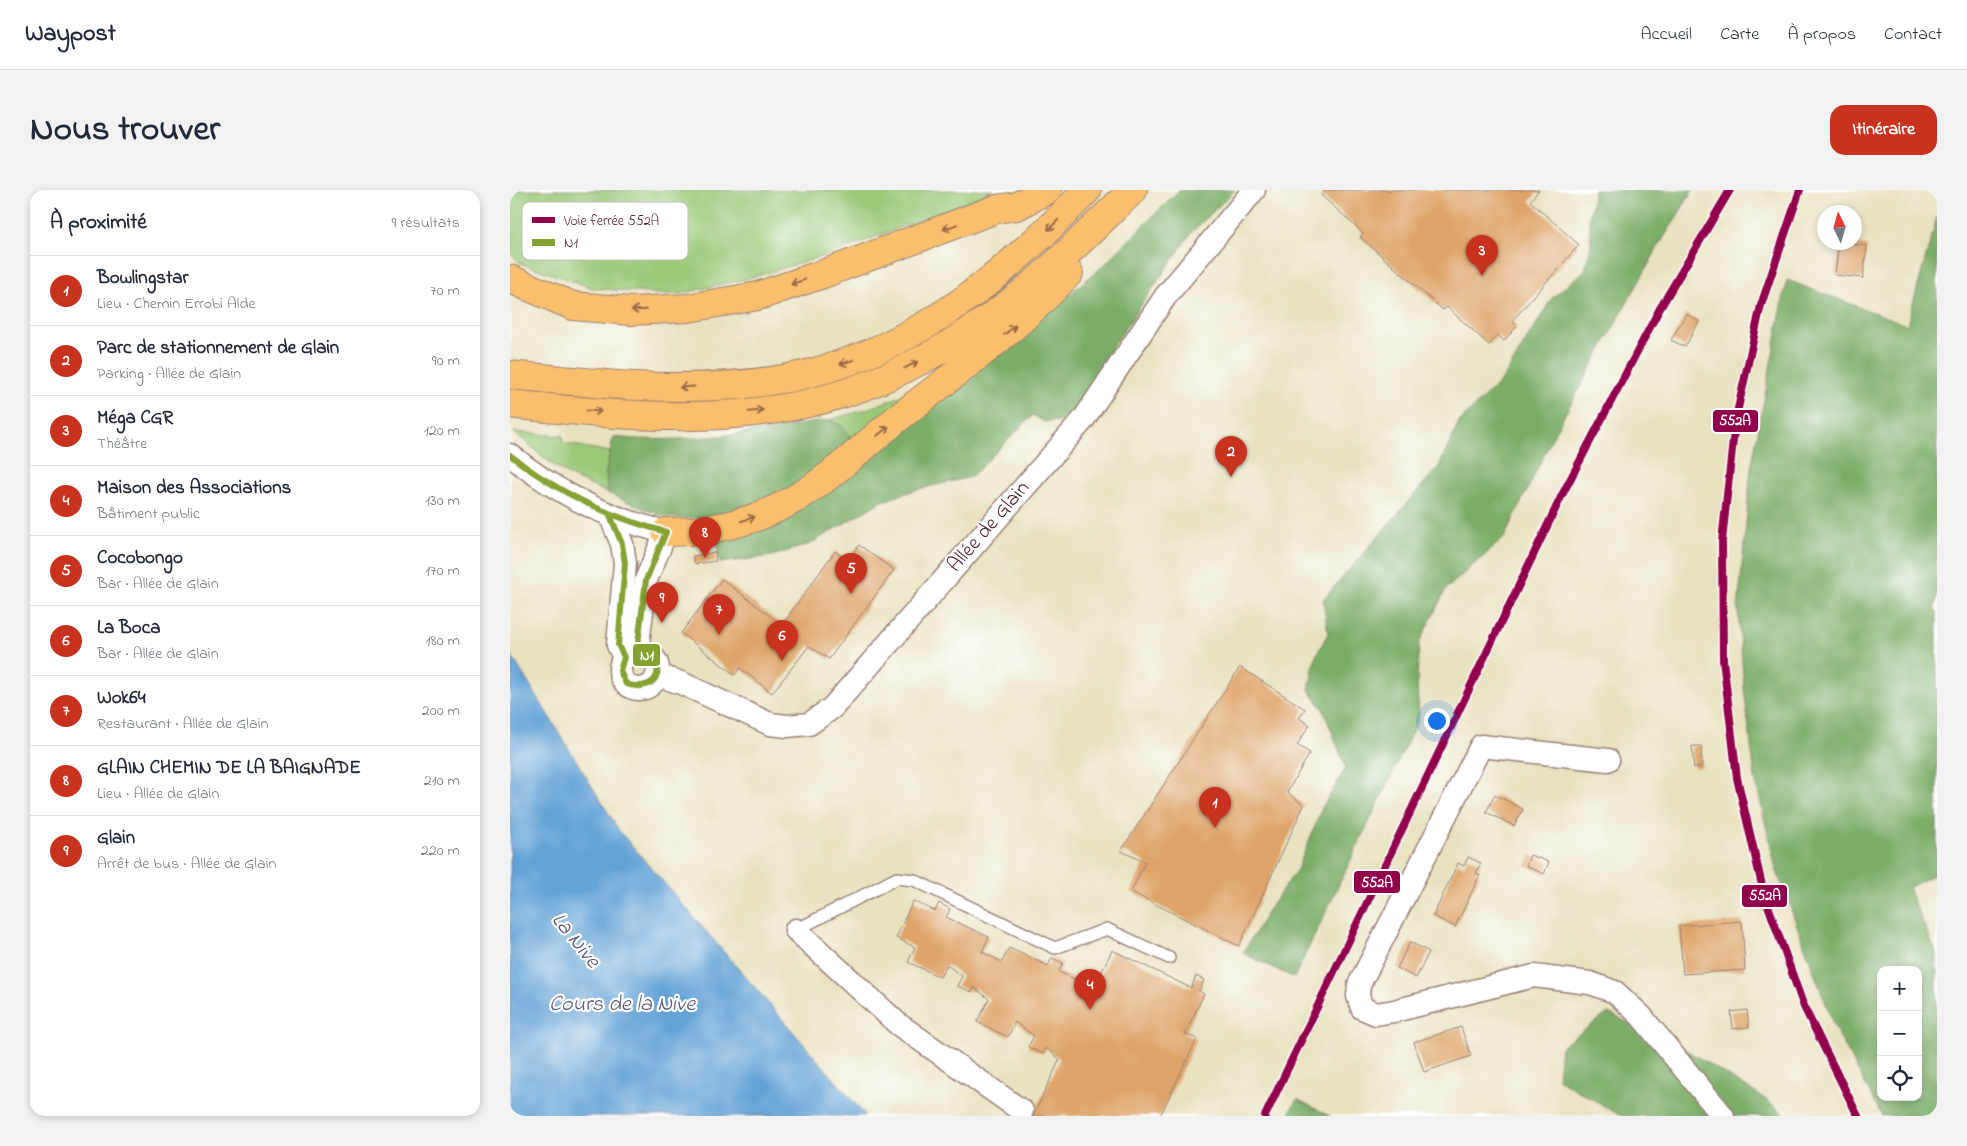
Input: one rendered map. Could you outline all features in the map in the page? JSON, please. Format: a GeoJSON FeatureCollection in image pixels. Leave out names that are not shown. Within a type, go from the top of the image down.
{"type":"FeatureCollection","features":[{"type":"Feature","properties":{"kind":"main road"},"geometry":{"type":"LineString","coordinates":[[996,208],[1020,190]]}},
{"type":"Feature","properties":{"kind":"main road"},"geometry":{"type":"LineString","coordinates":[[510,279],[573,306],[631,311],[688,308],[758,296],[824,274],[996,208],[1017,206],[1048,190]]}},
{"type":"Feature","properties":{"kind":"main road"},"geometry":{"type":"LineString","coordinates":[[510,375],[638,386],[676,387],[756,383],[810,374],[856,359],[893,343],[936,320],[977,291],[1050,229],[1087,190]]}},
{"type":"Feature","properties":{"kind":"main road"},"geometry":{"type":"LineString","coordinates":[[510,404],[651,416],[704,415],[762,411],[844,393],[886,377],[932,354],[974,328],[1045,273],[1133,190]]}},
{"type":"Feature","properties":{"kind":"main road"},"geometry":{"type":"LineString","coordinates":[[666,532],[726,526],[751,519],[777,508],[828,478],[880,433],[1028,315],[1068,273],[1098,222]]}},
{"type":"Feature","properties":{"kind":"street","name":"Allée de Glain"},"geometry":{"type":"LineString","coordinates":[[657,675],[681,683],[770,724],[788,726],[809,724],[832,708],[1083,420],[1165,297],[1254,190]]}},
{"type":"Feature","properties":{"kind":"street"},"geometry":{"type":"LineString","coordinates":[[510,455],[556,489],[610,515],[644,528],[666,532],[646,580],[631,654],[620,672],[626,684],[633,688],[646,687],[651,684],[657,675],[658,668],[651,655],[631,654],[618,645],[625,562],[622,544],[610,515]]}},
{"type":"Feature","properties":{"kind":"street"},"geometry":{"type":"LineString","coordinates":[[1608,760],[1480,746],[1359,985],[1358,996],[1362,1008],[1376,1014],[1534,976],[1590,982],[1615,992],[1641,1016],[1723,1116]]}},
{"type":"Feature","properties":{"kind":"street"},"geometry":{"type":"LineString","coordinates":[[796,930],[898,1024],[1022,1111]]}},
{"type":"Feature","properties":{"kind":"lane"},"geometry":{"type":"LineString","coordinates":[[796,930],[896,878],[914,880],[1055,948],[1107,930],[1169,958]]}},
{"type":"Feature","properties":{"kind":"green space"},"geometry":{"type":"Polygon","coordinates":[[[510,190],[993,190],[975,199],[831,254],[746,279],[679,294],[657,294],[593,288],[520,263],[510,253],[510,190]]]}},
{"type":"Feature","properties":{"kind":"green space"},"geometry":{"type":"Polygon","coordinates":[[[1179,190],[1235,190],[1191,233],[1115,343],[1068,420],[1044,422],[1033,415],[971,477],[915,490],[880,502],[810,544],[772,556],[720,563],[717,541],[859,468],[1102,267],[1179,190]]]}},
{"type":"Feature","properties":{"kind":"green space"},"geometry":{"type":"Polygon","coordinates":[[[1594,190],[1693,190],[1657,249],[1555,432],[1504,538],[1446,589],[1419,643],[1417,682],[1419,718],[1294,978],[1243,953],[1269,909],[1298,868],[1322,808],[1346,768],[1323,709],[1309,690],[1315,658],[1328,633],[1323,600],[1439,466],[1460,421],[1503,379],[1552,298],[1585,270],[1591,246],[1589,218],[1594,190]]]}},
{"type":"Feature","properties":{"kind":"green space"},"geometry":{"type":"Polygon","coordinates":[[[1937,217],[1937,596],[1934,609],[1937,611],[1937,873],[1908,888],[1937,955],[1937,1116],[1882,1116],[1834,1026],[1776,869],[1755,778],[1744,688],[1738,610],[1751,468],[1787,280],[1907,325],[1937,217]]]}},
{"type":"Feature","properties":{"kind":"green space"},"geometry":{"type":"Polygon","coordinates":[[[909,393],[856,443],[842,426],[830,420],[867,409],[909,393]]]}},
{"type":"Feature","properties":{"kind":"green space"},"geometry":{"type":"Polygon","coordinates":[[[830,420],[841,426],[856,443],[797,484],[743,507],[704,517],[668,517],[608,493],[606,473],[613,437],[668,439],[722,436],[830,420]]]}},
{"type":"Feature","properties":{"kind":"green space"},"geometry":{"type":"Polygon","coordinates":[[[514,432],[563,436],[563,443],[610,452],[606,473],[608,493],[570,476],[552,464],[514,432]]]}},
{"type":"Feature","properties":{"kind":"green space"},"geometry":{"type":"Polygon","coordinates":[[[1608,1013],[1691,1053],[1765,1099],[1786,1116],[1621,1116],[1558,1079],[1561,1047],[1608,1013]]]}},
{"type":"Feature","properties":{"kind":"green space"},"geometry":{"type":"Polygon","coordinates":[[[1297,1099],[1330,1116],[1288,1116],[1297,1099]]]}},
{"type":"Feature","properties":{"kind":"water","name":"Cours de la Nive"},"geometry":{"type":"Polygon","coordinates":[[[510,653],[620,832],[866,1116],[510,1116],[510,653]]]}},
{"type":"Feature","properties":{"kind":"building"},"geometry":{"type":"Polygon","coordinates":[[[1326,190],[1539,190],[1530,201],[1579,245],[1512,321],[1517,326],[1504,341],[1498,335],[1489,345],[1447,307],[1443,310],[1360,237],[1363,233],[1321,195],[1326,190]]]}},
{"type":"Feature","properties":{"kind":"building"},"geometry":{"type":"Polygon","coordinates":[[[1862,245],[1867,246],[1863,278],[1835,275],[1838,250],[1862,250],[1862,245]]]}},
{"type":"Feature","properties":{"kind":"building"},"geometry":{"type":"Polygon","coordinates":[[[1686,314],[1699,321],[1685,347],[1671,340],[1686,314]]]}},
{"type":"Feature","properties":{"kind":"building"},"geometry":{"type":"Polygon","coordinates":[[[859,545],[894,570],[829,659],[809,646],[772,693],[740,668],[735,675],[681,633],[722,579],[782,625],[835,551],[847,561],[859,545]]]}},
{"type":"Feature","properties":{"kind":"building"},"geometry":{"type":"Polygon","coordinates":[[[715,552],[716,561],[695,564],[693,556],[715,552]]]}},
{"type":"Feature","properties":{"kind":"building"},"geometry":{"type":"Polygon","coordinates":[[[1240,667],[1305,709],[1299,718],[1310,725],[1297,745],[1310,753],[1287,792],[1304,805],[1239,946],[1131,892],[1145,862],[1121,851],[1240,667]]]}},
{"type":"Feature","properties":{"kind":"building"},"geometry":{"type":"Polygon","coordinates":[[[1692,746],[1701,746],[1702,767],[1694,768],[1692,746]]]}},
{"type":"Feature","properties":{"kind":"building"},"geometry":{"type":"Polygon","coordinates":[[[1495,795],[1523,809],[1514,826],[1486,812],[1495,795]]]}},
{"type":"Feature","properties":{"kind":"building"},"geometry":{"type":"Polygon","coordinates":[[[1530,855],[1549,862],[1544,874],[1526,866],[1530,855]]]}},
{"type":"Feature","properties":{"kind":"building"},"geometry":{"type":"Polygon","coordinates":[[[1468,857],[1481,863],[1476,873],[1480,875],[1455,927],[1433,916],[1458,863],[1464,866],[1468,857]]]}},
{"type":"Feature","properties":{"kind":"building"},"geometry":{"type":"Polygon","coordinates":[[[913,901],[935,911],[939,903],[950,909],[946,917],[989,937],[982,952],[1002,962],[1009,948],[1048,966],[1052,958],[1063,963],[1059,972],[1094,988],[1112,950],[1191,988],[1196,976],[1204,980],[1199,991],[1204,994],[1185,1034],[1197,1039],[1160,1116],[1033,1116],[1060,1059],[1046,1048],[1043,1054],[1028,1047],[1034,1036],[1015,1022],[1008,1037],[977,1022],[989,999],[974,987],[972,992],[957,986],[962,976],[947,965],[940,977],[908,962],[915,947],[896,938],[913,901]]]}},
{"type":"Feature","properties":{"kind":"building"},"geometry":{"type":"Polygon","coordinates":[[[1742,921],[1745,970],[1683,974],[1679,926],[1742,921]]]}},
{"type":"Feature","properties":{"kind":"building"},"geometry":{"type":"Polygon","coordinates":[[[1410,942],[1429,952],[1416,978],[1397,968],[1410,942]]]}},
{"type":"Feature","properties":{"kind":"building"},"geometry":{"type":"Polygon","coordinates":[[[1747,1010],[1749,1027],[1733,1029],[1731,1012],[1747,1010]]]}},
{"type":"Feature","properties":{"kind":"building"},"geometry":{"type":"Polygon","coordinates":[[[1461,1027],[1471,1056],[1424,1072],[1414,1042],[1461,1027]]]}},
{"type":"Feature","properties":{"kind":"rail line","name":"552A"},"geometry":{"type":"LineString","coordinates":[[1265,1116],[1562,495],[1659,310],[1730,190]]}},
{"type":"Feature","properties":{"kind":"rail line","name":"552A"},"geometry":{"type":"LineString","coordinates":[[1800,190],[1761,305],[1735,422],[1722,541],[1723,660],[1737,778],[1764,894],[1804,1007],[1858,1116]]}},
{"type":"Feature","properties":{"kind":"transit line","name":"N1"},"geometry":{"type":"LineString","coordinates":[[510,455],[546,481],[584,502],[624,519],[666,532],[646,580],[637,651],[648,656],[654,662],[657,669],[657,675],[653,681],[646,685],[626,684],[620,671],[624,657],[618,645],[625,563],[622,544],[610,515]]}},
{"type":"Feature","properties":{"kind":"place","name":"Méga CGR"},"geometry":{"type":"Point","coordinates":[1482,276]}},
{"type":"Feature","properties":{"kind":"place","name":"Parc de stationnement de Glain"},"geometry":{"type":"Point","coordinates":[1231,477]}},
{"type":"Feature","properties":{"kind":"place","name":"GLAIN CHEMIN DE LA BAIGNADE"},"geometry":{"type":"Point","coordinates":[705,558]}},
{"type":"Feature","properties":{"kind":"place","name":"Cocobongo"},"geometry":{"type":"Point","coordinates":[851,594]}},
{"type":"Feature","properties":{"kind":"place","name":"Glain"},"geometry":{"type":"Point","coordinates":[662,623]}},
{"type":"Feature","properties":{"kind":"place","name":"Wok64"},"geometry":{"type":"Point","coordinates":[719,635]}},
{"type":"Feature","properties":{"kind":"place","name":"La Boca"},"geometry":{"type":"Point","coordinates":[782,661]}},
{"type":"Feature","properties":{"kind":"place","name":"Bowlingstar"},"geometry":{"type":"Point","coordinates":[1215,828]}},
{"type":"Feature","properties":{"kind":"place","name":"Maison des Associations"},"geometry":{"type":"Point","coordinates":[1090,1010]}},
{"type":"Feature","properties":{"kind":"water label","name":"La Nive"},"geometry":{"type":"Point","coordinates":[575,941]}}]}
